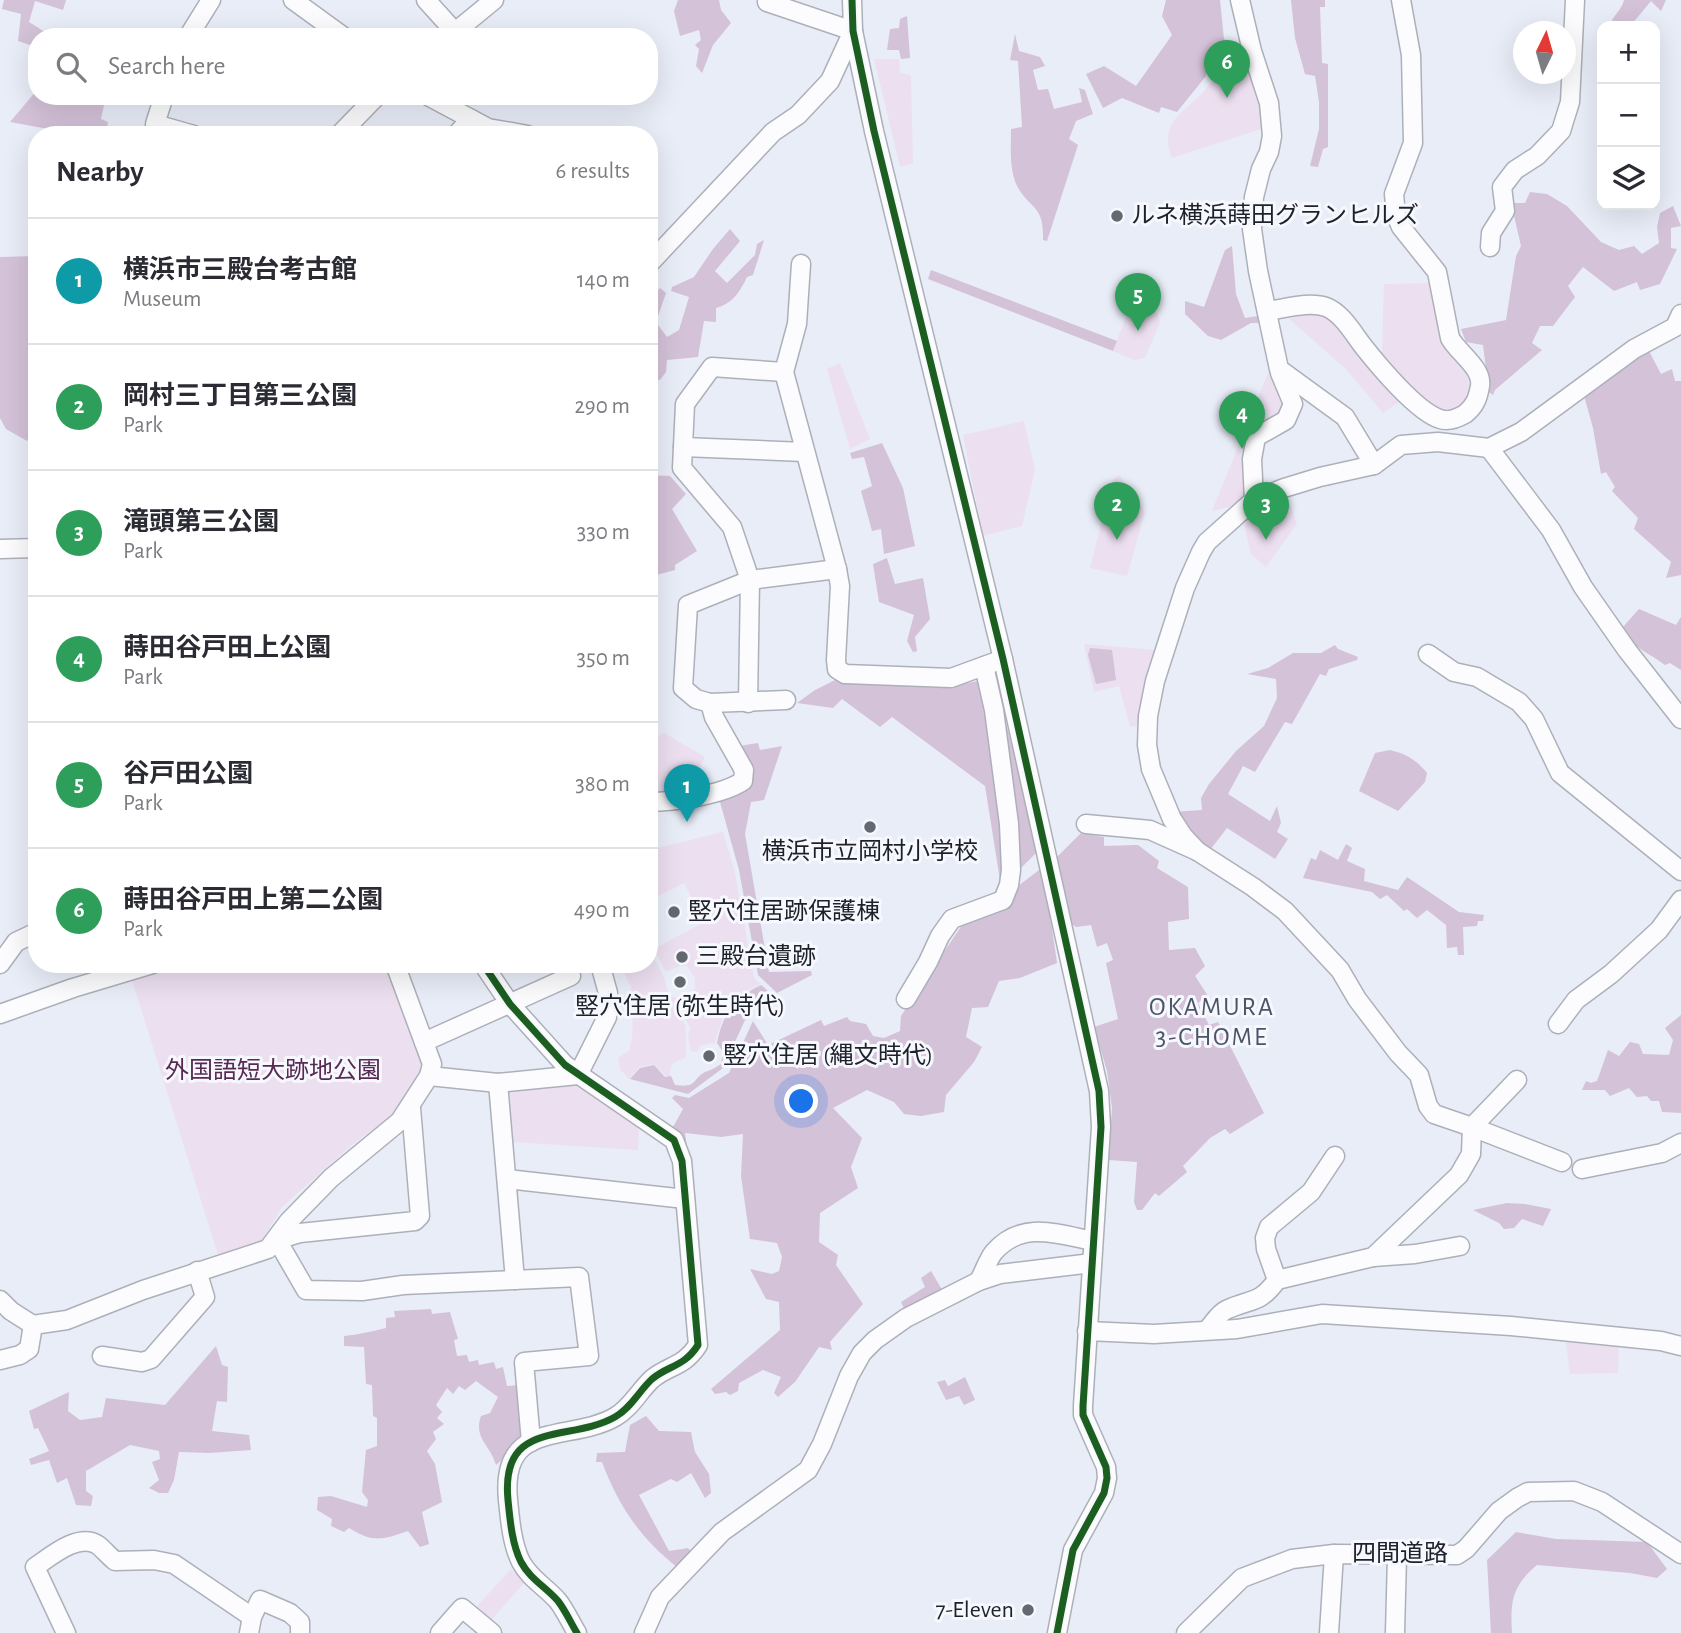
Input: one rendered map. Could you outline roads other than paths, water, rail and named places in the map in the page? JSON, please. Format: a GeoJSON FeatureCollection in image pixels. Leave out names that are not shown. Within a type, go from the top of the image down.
{"type":"FeatureCollection","features":[{"type":"Feature","properties":{"kind":"street"},"geometry":{"type":"LineString","coordinates":[[193,28],[211,0]]}},
{"type":"Feature","properties":{"kind":"street"},"geometry":{"type":"LineString","coordinates":[[293,0],[332,28]]}},
{"type":"Feature","properties":{"kind":"street"},"geometry":{"type":"LineString","coordinates":[[426,0],[447,28]]}},
{"type":"Feature","properties":{"kind":"street"},"geometry":{"type":"LineString","coordinates":[[459,28],[494,0]]}},
{"type":"Feature","properties":{"kind":"street"},"geometry":{"type":"LineString","coordinates":[[852,0],[853,31],[874,131],[1003,659],[1099,1091],[1101,1127],[1083,1415],[1106,1467],[1107,1478],[1104,1493],[1073,1550],[1057,1633]]}},
{"type":"Feature","properties":{"kind":"street"},"geometry":{"type":"LineString","coordinates":[[1240,0],[1252,51],[1269,103],[1272,136],[1254,197],[1252,229],[1279,369],[1293,404],[1286,420],[1256,438],[1252,459],[1254,500]]}},
{"type":"Feature","properties":{"kind":"street"},"geometry":{"type":"LineString","coordinates":[[1267,311],[1326,307],[1338,315],[1377,364],[1422,409],[1441,420],[1458,419],[1472,408],[1477,398],[1481,382],[1478,373],[1450,338],[1439,277],[1401,227],[1396,215],[1394,194],[1413,143],[1411,55],[1401,0]]}},
{"type":"Feature","properties":{"kind":"street"},"geometry":{"type":"LineString","coordinates":[[1490,247],[1491,233],[1505,211],[1502,187],[1515,170],[1537,156],[1561,131],[1570,102],[1576,0]]}},
{"type":"Feature","properties":{"kind":"street"},"geometry":{"type":"LineString","coordinates":[[767,2],[853,31]]}},
{"type":"Feature","properties":{"kind":"street"},"geometry":{"type":"LineString","coordinates":[[658,254],[772,132],[798,116],[830,81],[853,31]]}},
{"type":"Feature","properties":{"kind":"street"},"geometry":{"type":"LineString","coordinates":[[161,105],[155,124],[162,126]]}},
{"type":"Feature","properties":{"kind":"street"},"geometry":{"type":"LineString","coordinates":[[348,126],[368,105]]}},
{"type":"Feature","properties":{"kind":"street"},"geometry":{"type":"LineString","coordinates":[[445,105],[484,126]]}},
{"type":"Feature","properties":{"kind":"street"},"geometry":{"type":"LineString","coordinates":[[464,126],[471,119]]}},
{"type":"Feature","properties":{"kind":"street"},"geometry":{"type":"LineString","coordinates":[[801,264],[797,324],[784,372],[837,569],[840,586],[837,669],[845,674],[951,678],[1003,659]]}},
{"type":"Feature","properties":{"kind":"street"},"geometry":{"type":"LineString","coordinates":[[1197,851],[1182,836],[1172,819],[1151,769],[1147,746],[1148,716],[1168,637],[1201,552],[1208,542],[1254,500],[1320,477],[1374,465],[1401,445],[1438,442],[1489,448],[1521,432],[1634,349],[1675,327],[1681,314]]}},
{"type":"Feature","properties":{"kind":"street"},"geometry":{"type":"LineString","coordinates":[[748,703],[751,580],[732,527],[682,468],[685,404],[712,367],[784,372]]}},
{"type":"Feature","properties":{"kind":"street"},"geometry":{"type":"LineString","coordinates":[[1279,369],[1345,417],[1374,465]]}},
{"type":"Feature","properties":{"kind":"street"},"geometry":{"type":"LineString","coordinates":[[683,447],[804,452]]}},
{"type":"Feature","properties":{"kind":"street"},"geometry":{"type":"LineString","coordinates":[[1489,448],[1551,530],[1583,587],[1627,650],[1681,719]]}},
{"type":"Feature","properties":{"kind":"street"},"geometry":{"type":"LineString","coordinates":[[0,548],[28,548]]}},
{"type":"Feature","properties":{"kind":"street"},"geometry":{"type":"LineString","coordinates":[[786,701],[710,703],[696,699],[683,688],[688,605],[751,580],[837,569]]}},
{"type":"Feature","properties":{"kind":"street"},"geometry":{"type":"LineString","coordinates":[[1428,654],[1454,673],[1477,677],[1520,702],[1534,719],[1560,773],[1681,871]]}},
{"type":"Feature","properties":{"kind":"street"},"geometry":{"type":"LineString","coordinates":[[906,999],[952,919],[1003,900],[1009,885],[1011,870],[1006,796],[994,710],[984,666]]}},
{"type":"Feature","properties":{"kind":"street"},"geometry":{"type":"LineString","coordinates":[[658,801],[727,790],[743,781],[744,769],[710,703]]}},
{"type":"Feature","properties":{"kind":"street"},"geometry":{"type":"LineString","coordinates":[[1086,824],[1150,830],[1197,851],[1253,887],[1285,911],[1340,970],[1357,999],[1398,1053],[1419,1075],[1428,1106],[1434,1114],[1563,1162]]}},
{"type":"Feature","properties":{"kind":"street"},"geometry":{"type":"LineString","coordinates":[[1558,1024],[1576,1000],[1611,974],[1659,930],[1681,900]]}},
{"type":"Feature","properties":{"kind":"street"},"geometry":{"type":"LineString","coordinates":[[1,959],[16,943],[28,937]]}},
{"type":"Feature","properties":{"kind":"street"},"geometry":{"type":"LineString","coordinates":[[0,1014],[125,973]]}},
{"type":"Feature","properties":{"kind":"street"},"geometry":{"type":"LineString","coordinates":[[0,1300],[11,1311],[33,1325],[67,1320],[197,1271],[268,1249],[289,1221],[331,1178],[400,1121],[411,1108],[429,1076],[432,1064],[397,973]]}},
{"type":"Feature","properties":{"kind":"street"},"geometry":{"type":"LineString","coordinates":[[490,973],[510,1004],[565,1065],[674,1140],[682,1161],[698,1345],[691,1356],[653,1379],[631,1405],[615,1417],[594,1426],[539,1437],[520,1451],[508,1471],[511,1528],[521,1561],[532,1578],[558,1601],[577,1633]]}},
{"type":"Feature","properties":{"kind":"street"},"geometry":{"type":"LineString","coordinates":[[578,1075],[607,1017],[608,993],[602,973]]}},
{"type":"Feature","properties":{"kind":"street"},"geometry":{"type":"LineString","coordinates":[[424,1042],[571,976]]}},
{"type":"Feature","properties":{"kind":"street"},"geometry":{"type":"LineString","coordinates":[[1558,995],[1576,1000]]}},
{"type":"Feature","properties":{"kind":"street"},"geometry":{"type":"LineString","coordinates":[[429,1076],[498,1083],[578,1075]]}},
{"type":"Feature","properties":{"kind":"street"},"geometry":{"type":"LineString","coordinates":[[1373,1257],[1459,1175],[1471,1154],[1472,1127],[1517,1080]]}},
{"type":"Feature","properties":{"kind":"street"},"geometry":{"type":"LineString","coordinates":[[498,1083],[515,1280]]}},
{"type":"Feature","properties":{"kind":"street"},"geometry":{"type":"LineString","coordinates":[[276,1240],[300,1233],[415,1222],[420,1216],[411,1108]]}},
{"type":"Feature","properties":{"kind":"street"},"geometry":{"type":"LineString","coordinates":[[1582,1169],[1662,1153],[1681,1143]]}},
{"type":"Feature","properties":{"kind":"street"},"geometry":{"type":"LineString","coordinates":[[1277,1280],[1266,1249],[1265,1238],[1269,1227],[1311,1192],[1335,1156]]}},
{"type":"Feature","properties":{"kind":"street"},"geometry":{"type":"LineString","coordinates":[[507,1179],[685,1199]]}},
{"type":"Feature","properties":{"kind":"street"},"geometry":{"type":"LineString","coordinates":[[979,1281],[994,1252],[1013,1237],[1030,1230],[1093,1241]]}},
{"type":"Feature","properties":{"kind":"street"},"geometry":{"type":"LineString","coordinates":[[276,1240],[306,1290],[362,1291],[403,1285],[579,1277],[589,1356],[524,1362],[531,1442]]}},
{"type":"Feature","properties":{"kind":"street"},"geometry":{"type":"LineString","coordinates":[[1207,1330],[1227,1310],[1266,1295],[1277,1280],[1373,1257],[1415,1254],[1461,1246]]}},
{"type":"Feature","properties":{"kind":"street"},"geometry":{"type":"LineString","coordinates":[[644,1633],[660,1597],[722,1532],[808,1470],[822,1444],[849,1376],[862,1353],[875,1340],[906,1318],[979,1281],[1000,1274],[1092,1263]]}},
{"type":"Feature","properties":{"kind":"street"},"geometry":{"type":"LineString","coordinates":[[102,1356],[142,1362],[152,1359],[205,1297],[197,1271]]}},
{"type":"Feature","properties":{"kind":"street"},"geometry":{"type":"LineString","coordinates":[[1087,1331],[1154,1334],[1237,1329],[1322,1314],[1511,1326],[1661,1341],[1681,1346]]}},
{"type":"Feature","properties":{"kind":"street"},"geometry":{"type":"LineString","coordinates":[[0,1360],[20,1355],[29,1349],[33,1325]]}},
{"type":"Feature","properties":{"kind":"street","name":"四間道路"},"geometry":{"type":"LineString","coordinates":[[1186,1633],[1242,1578],[1292,1559],[1334,1554],[1457,1555],[1499,1511],[1528,1492],[1574,1491],[1602,1502],[1681,1554]]}},
{"type":"Feature","properties":{"kind":"street"},"geometry":{"type":"LineString","coordinates":[[66,1633],[35,1567],[70,1544],[89,1542],[116,1561],[155,1560],[174,1564],[251,1625],[260,1600],[290,1613],[300,1622],[300,1633]]}},
{"type":"Feature","properties":{"kind":"street"},"geometry":{"type":"LineString","coordinates":[[1329,1633],[1334,1554]]}},
{"type":"Feature","properties":{"kind":"street"},"geometry":{"type":"LineString","coordinates":[[1395,1633],[1397,1556]]}},
{"type":"Feature","properties":{"kind":"street"},"geometry":{"type":"LineString","coordinates":[[440,1633],[463,1608],[492,1633]]}},
{"type":"Feature","properties":{"kind":"place","name":"蒔田谷戸田上第二公園"},"geometry":{"type":"Point","coordinates":[1227,98]}},
{"type":"Feature","properties":{"kind":"place","name":"ルネ横浜蒔田グランヒルズ"},"geometry":{"type":"Point","coordinates":[1117,216]}},
{"type":"Feature","properties":{"kind":"place","name":"谷戸田公園"},"geometry":{"type":"Point","coordinates":[1138,331]}},
{"type":"Feature","properties":{"kind":"place","name":"蒔田谷戸田上公園"},"geometry":{"type":"Point","coordinates":[1242,449]}},
{"type":"Feature","properties":{"kind":"place","name":"岡村三丁目第三公園"},"geometry":{"type":"Point","coordinates":[1117,540]}},
{"type":"Feature","properties":{"kind":"place","name":"滝頭第三公園"},"geometry":{"type":"Point","coordinates":[1266,540]}},
{"type":"Feature","properties":{"kind":"place","name":"横浜市三殿台考古館"},"geometry":{"type":"Point","coordinates":[687,822]}},
{"type":"Feature","properties":{"kind":"place","name":"横浜市立岡村小学校"},"geometry":{"type":"Point","coordinates":[870,827]}},
{"type":"Feature","properties":{"kind":"place","name":"竪穴住居跡保護棟"},"geometry":{"type":"Point","coordinates":[674,912]}},
{"type":"Feature","properties":{"kind":"place","name":"三殿台遺跡"},"geometry":{"type":"Point","coordinates":[682,957]}},
{"type":"Feature","properties":{"kind":"place","name":"竪穴住居 (弥生時代)"},"geometry":{"type":"Point","coordinates":[680,982]}},
{"type":"Feature","properties":{"kind":"place","name":"竪穴住居 (縄文時代)"},"geometry":{"type":"Point","coordinates":[709,1056]}},
{"type":"Feature","properties":{"kind":"place","name":"7-Eleven"},"geometry":{"type":"Point","coordinates":[1028,1610]}},
{"type":"Feature","properties":{"kind":"district","name":"OKAMURA 3-CHOME"},"geometry":{"type":"Point","coordinates":[1212,1022]}},
{"type":"Feature","properties":{"kind":"park label","name":"外国語短大跡地公園"},"geometry":{"type":"Point","coordinates":[273,1071]}}]}
